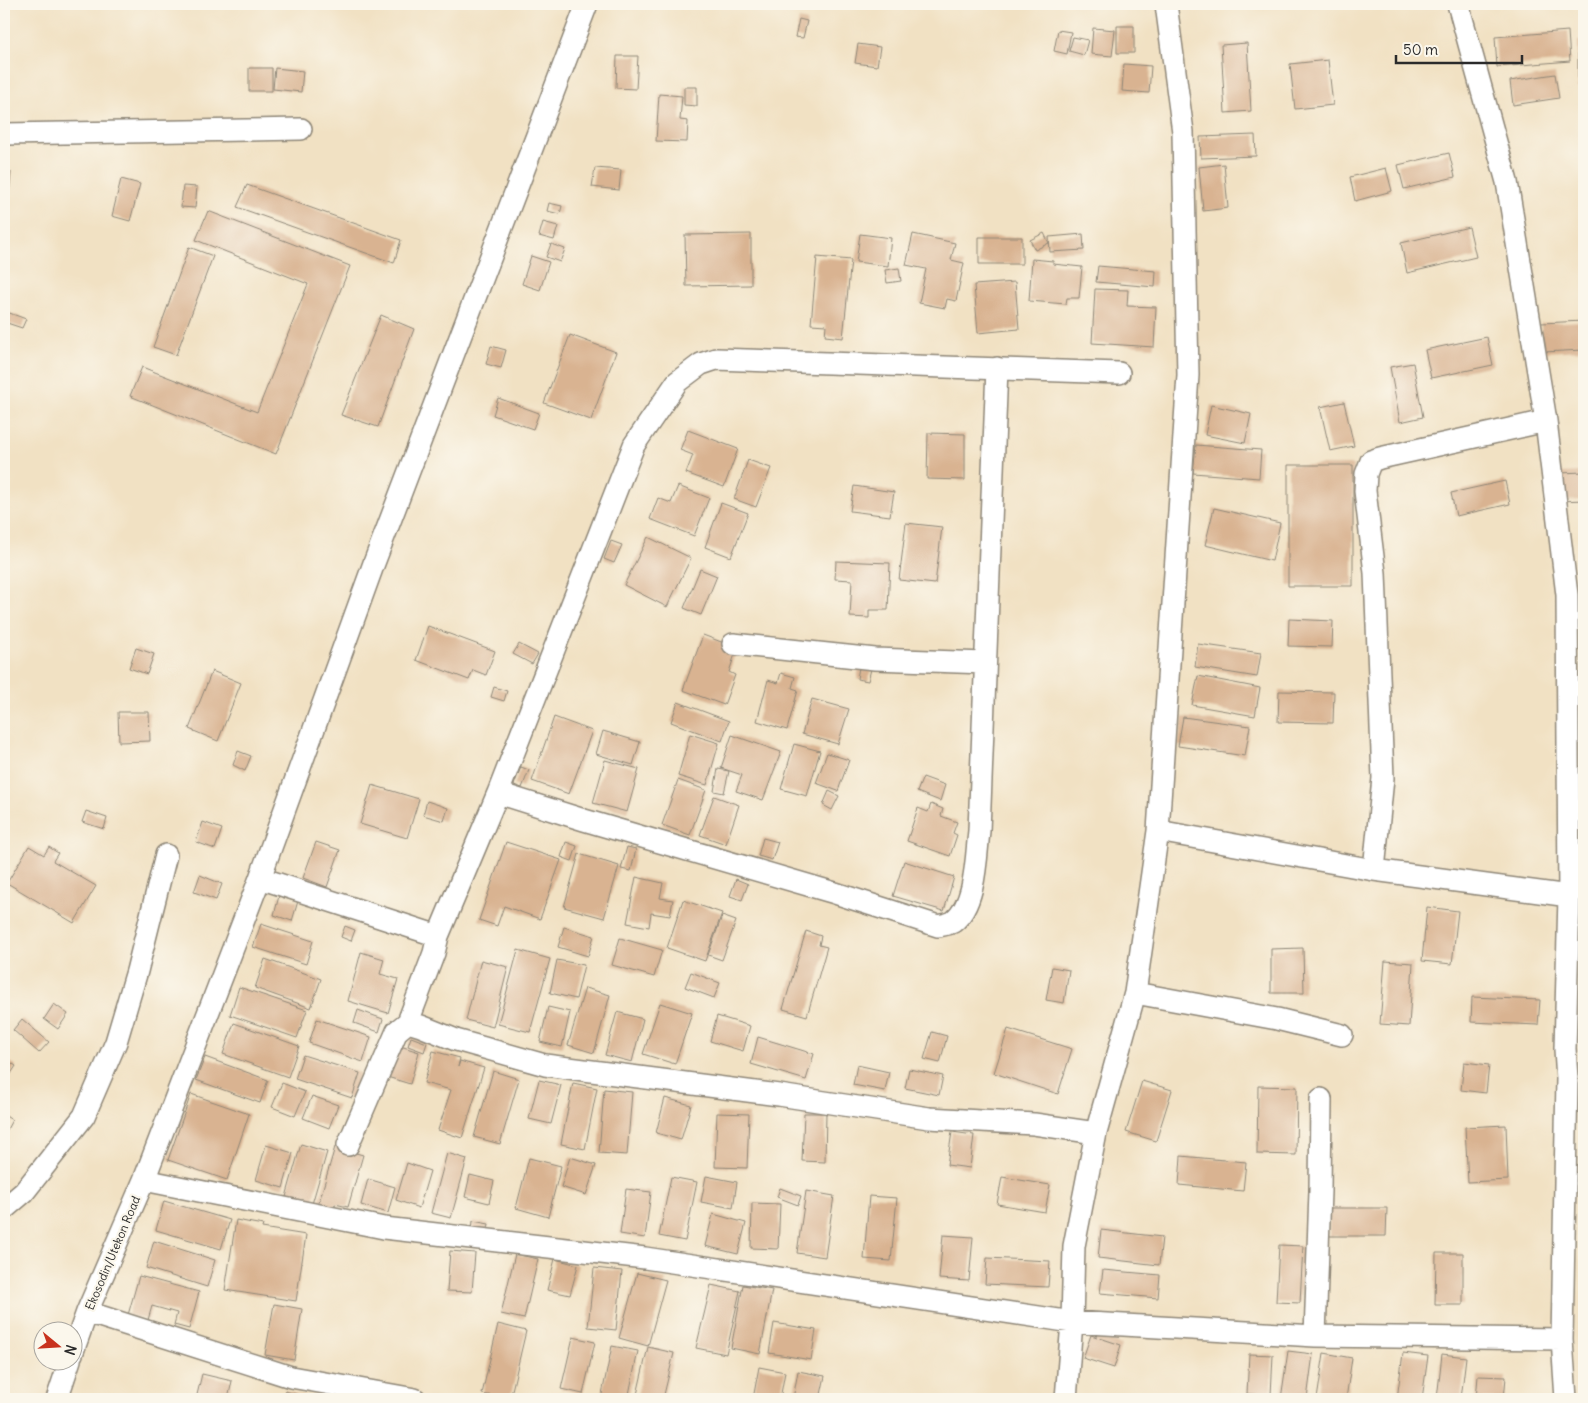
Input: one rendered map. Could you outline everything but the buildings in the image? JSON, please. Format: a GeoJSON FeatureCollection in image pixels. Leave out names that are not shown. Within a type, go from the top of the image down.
{"type":"FeatureCollection","features":[{"type":"Feature","properties":{"kind":"street","name":"Ekosodin/Utekon Road"},"geometry":{"type":"LineString","coordinates":[[82,1326],[144,1180],[260,878],[374,563],[587,4]]}},
{"type":"Feature","properties":{"kind":"street"},"geometry":{"type":"LineString","coordinates":[[1066,1399],[1072,1322],[1074,1246],[1096,1133],[1135,993],[1158,831],[1188,375],[1183,132],[1166,4]]}},
{"type":"Feature","properties":{"kind":"street"},"geometry":{"type":"LineString","coordinates":[[1458,4],[1507,182],[1546,421],[1567,595],[1576,758],[1569,896],[1565,1049],[1576,1082],[1562,1339],[1566,1399]]}},
{"type":"Feature","properties":{"kind":"street"},"geometry":{"type":"LineString","coordinates":[[4,134],[301,129]]}},
{"type":"Feature","properties":{"kind":"street"},"geometry":{"type":"LineString","coordinates":[[348,1145],[397,1031],[408,1022],[434,953],[438,936],[498,793],[634,445],[677,382],[701,364],[716,359],[1119,373]]}},
{"type":"Feature","properties":{"kind":"street"},"geometry":{"type":"LineString","coordinates":[[498,793],[836,893],[938,926],[951,923],[960,915],[967,902],[972,884],[979,831],[997,368]]}},
{"type":"Feature","properties":{"kind":"street"},"geometry":{"type":"LineString","coordinates":[[1374,870],[1383,778],[1383,748],[1375,573],[1365,491],[1366,474],[1371,461],[1380,458],[1546,421]]}},
{"type":"Feature","properties":{"kind":"street"},"geometry":{"type":"LineString","coordinates":[[733,644],[875,659],[985,663]]}},
{"type":"Feature","properties":{"kind":"street"},"geometry":{"type":"LineString","coordinates":[[1158,831],[1374,870],[1569,896]]}},
{"type":"Feature","properties":{"kind":"street"},"geometry":{"type":"LineString","coordinates":[[4,1209],[24,1192],[84,1116],[116,1042],[137,971],[166,856]]}},
{"type":"Feature","properties":{"kind":"street"},"geometry":{"type":"LineString","coordinates":[[260,878],[438,936]]}},
{"type":"Feature","properties":{"kind":"street"},"geometry":{"type":"LineString","coordinates":[[1135,993],[1277,1019],[1342,1036]]}},
{"type":"Feature","properties":{"kind":"street"},"geometry":{"type":"LineString","coordinates":[[408,1022],[456,1040],[545,1065],[779,1095],[929,1118],[1034,1124],[1096,1133]]}},
{"type":"Feature","properties":{"kind":"street"},"geometry":{"type":"LineString","coordinates":[[1315,1336],[1320,1200],[1321,1099]]}},
{"type":"Feature","properties":{"kind":"street"},"geometry":{"type":"LineString","coordinates":[[144,1180],[384,1228],[645,1258],[1072,1322],[1315,1336],[1562,1339]]}},
{"type":"Feature","properties":{"kind":"street"},"geometry":{"type":"LineString","coordinates":[[87,1312],[292,1377],[415,1399]]}},
{"type":"Feature","properties":{"kind":"street"},"geometry":{"type":"LineString","coordinates":[[57,1399],[67,1370]]}}]}
